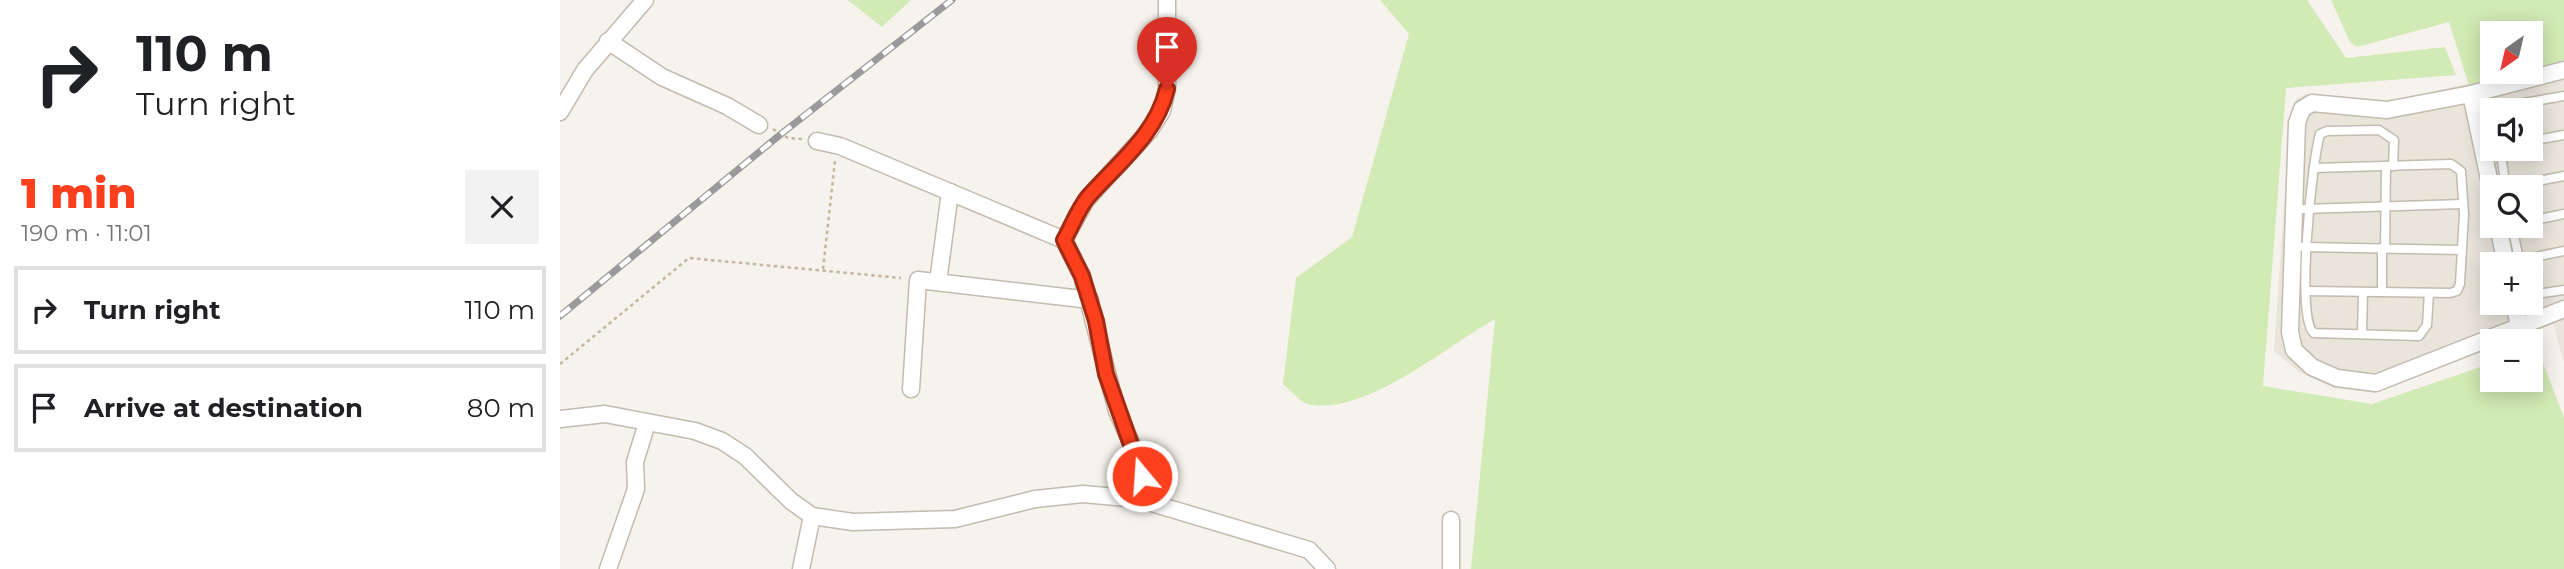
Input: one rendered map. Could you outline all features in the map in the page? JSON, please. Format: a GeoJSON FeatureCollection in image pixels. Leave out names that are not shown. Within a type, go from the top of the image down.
{"type":"FeatureCollection","features":[{"type":"Feature","properties":{"kind":"street"},"geometry":{"type":"LineString","coordinates":[[560,113],[585,70],[645,0]]}},
{"type":"Feature","properties":{"kind":"street"},"geometry":{"type":"LineString","coordinates":[[1064,240],[1086,200],[1150,130],[1162,111],[1167,89],[1167,0]]}},
{"type":"Feature","properties":{"kind":"street"},"geometry":{"type":"LineString","coordinates":[[608,41],[662,77],[727,106],[760,125]]}},
{"type":"Feature","properties":{"kind":"street"},"geometry":{"type":"LineString","coordinates":[[2562,314],[2519,326],[2376,383],[2337,379],[2312,367],[2294,350],[2290,332],[2302,209],[2297,123],[2302,109],[2312,103],[2387,110],[2471,94],[2564,70]]}},
{"type":"Feature","properties":{"kind":"street"},"geometry":{"type":"LineString","coordinates":[[2471,94],[2480,124]]}},
{"type":"Feature","properties":{"kind":"street"},"geometry":{"type":"LineString","coordinates":[[817,141],[840,146],[1064,240],[1090,300],[1096,321],[1100,356],[1117,411],[1138,458],[1142,476],[1138,499]]}},
{"type":"Feature","properties":{"kind":"street"},"geometry":{"type":"LineString","coordinates":[[938,282],[950,192]]}},
{"type":"Feature","properties":{"kind":"street"},"geometry":{"type":"LineString","coordinates":[[911,389],[919,279],[1090,300]]}},
{"type":"Feature","properties":{"kind":"street"},"geometry":{"type":"LineString","coordinates":[[2517,315],[2519,326]]}},
{"type":"Feature","properties":{"kind":"street"},"geometry":{"type":"LineString","coordinates":[[560,419],[593,413],[695,432],[722,441],[745,456],[812,516],[853,522],[956,519],[1035,499],[1069,494],[1138,499],[1309,550],[1327,569]]}},
{"type":"Feature","properties":{"kind":"street"},"geometry":{"type":"LineString","coordinates":[[608,569],[636,489],[635,462],[647,423]]}},
{"type":"Feature","properties":{"kind":"street"},"geometry":{"type":"LineString","coordinates":[[801,569],[812,516]]}},
{"type":"Feature","properties":{"kind":"street"},"geometry":{"type":"LineString","coordinates":[[1451,520],[1451,569]]}},
{"type":"Feature","properties":{"kind":"lane"},"geometry":{"type":"LineString","coordinates":[[2543,100],[2564,96]]}},
{"type":"Feature","properties":{"kind":"lane"},"geometry":{"type":"LineString","coordinates":[[2382,292],[2385,205],[2394,140],[2379,130],[2327,131],[2320,134],[2314,168],[2302,209],[2385,205],[2463,204]]}},
{"type":"Feature","properties":{"kind":"lane"},"geometry":{"type":"LineString","coordinates":[[2543,139],[2564,135]]}},
{"type":"Feature","properties":{"kind":"lane"},"geometry":{"type":"LineString","coordinates":[[2307,291],[2428,293],[2457,291],[2460,284],[2463,204],[2460,171],[2451,164],[2314,168]]}},
{"type":"Feature","properties":{"kind":"lane"},"geometry":{"type":"LineString","coordinates":[[2543,180],[2564,176]]}},
{"type":"Feature","properties":{"kind":"lane"},"geometry":{"type":"LineString","coordinates":[[2543,218],[2564,214]]}},
{"type":"Feature","properties":{"kind":"lane"},"geometry":{"type":"LineString","coordinates":[[2428,293],[2427,325],[2419,336],[2314,333],[2309,330],[2307,291],[2299,247],[2461,250]]}},
{"type":"Feature","properties":{"kind":"lane"},"geometry":{"type":"LineString","coordinates":[[2543,256],[2564,251]]}},
{"type":"Feature","properties":{"kind":"lane"},"geometry":{"type":"LineString","coordinates":[[2543,293],[2564,290]]}},
{"type":"Feature","properties":{"kind":"lane"},"geometry":{"type":"LineString","coordinates":[[2362,292],[2362,334]]}},
{"type":"Feature","properties":{"kind":"path"},"geometry":{"type":"LineString","coordinates":[[760,125],[788,138],[817,141]]}},
{"type":"Feature","properties":{"kind":"path"},"geometry":{"type":"LineString","coordinates":[[823,270],[836,154],[840,146]]}},
{"type":"Feature","properties":{"kind":"path"},"geometry":{"type":"LineString","coordinates":[[560,364],[689,258],[919,279]]}},
{"type":"Feature","properties":{"kind":"shaded area"},"geometry":{"type":"Polygon","coordinates":[[[2564,62],[2564,363],[2553,324],[2540,329],[2480,329],[2480,353],[2375,393],[2334,388],[2299,372],[2274,351],[2290,117],[2296,99],[2306,94],[2386,102],[2480,81],[2480,84],[2543,84],[2543,67],[2564,62]]]}},
{"type":"Feature","properties":{"kind":"green space"},"geometry":{"type":"Polygon","coordinates":[[[848,0],[911,0],[882,27],[848,0]]]}},
{"type":"Feature","properties":{"kind":"green space"},"geometry":{"type":"Polygon","coordinates":[[[1380,0],[2307,0],[2346,58],[2445,47],[2456,75],[2286,88],[2263,386],[2372,404],[2480,367],[2480,392],[2543,392],[2543,363],[2564,418],[2564,569],[1471,569],[1495,319],[1405,376],[1355,400],[1330,405],[1308,404],[1283,384],[1296,278],[1352,237],[1409,34],[1380,0]]]}},
{"type":"Feature","properties":{"kind":"green space"},"geometry":{"type":"Polygon","coordinates":[[[2331,0],[2564,0],[2564,62],[2543,67],[2543,21],[2480,21],[2480,83],[2469,86],[2449,22],[2357,47],[2350,42],[2331,0]]]}},
{"type":"Feature","properties":{"kind":"railway"},"geometry":{"type":"LineString","coordinates":[[560,316],[781,134],[952,0]]}},
{"type":"Feature","properties":{"kind":"route"},"geometry":{"type":"LineString","coordinates":[[1142,476],[1138,458],[1117,411],[1100,356],[1096,321],[1082,276],[1064,240],[1086,200],[1150,130],[1162,111],[1167,89]]}}]}
